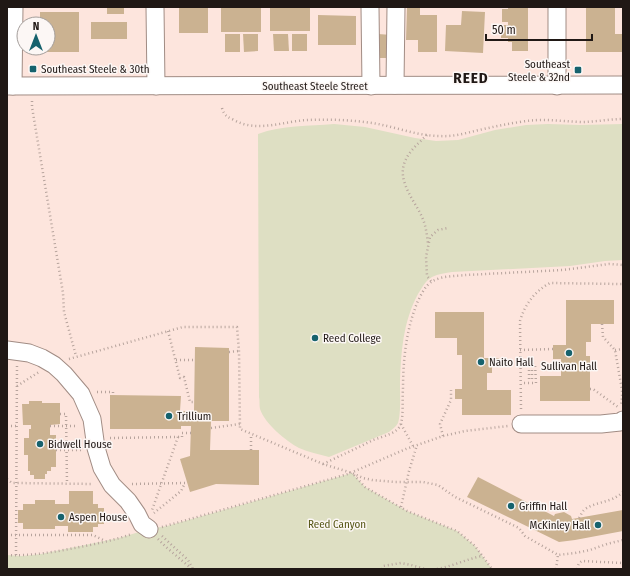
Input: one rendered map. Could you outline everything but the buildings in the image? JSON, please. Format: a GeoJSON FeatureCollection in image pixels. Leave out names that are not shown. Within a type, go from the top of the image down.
{"type":"FeatureCollection","features":[{"type":"Feature","properties":{"kind":"street"},"geometry":{"type":"LineString","coordinates":[[10,86],[14,7]]}},
{"type":"Feature","properties":{"kind":"street"},"geometry":{"type":"LineString","coordinates":[[155,7],[156,86]]}},
{"type":"Feature","properties":{"kind":"street"},"geometry":{"type":"LineString","coordinates":[[370,7],[371,86]]}},
{"type":"Feature","properties":{"kind":"street"},"geometry":{"type":"LineString","coordinates":[[395,85],[396,7]]}},
{"type":"Feature","properties":{"kind":"street"},"geometry":{"type":"LineString","coordinates":[[557,7],[557,86]]}},
{"type":"Feature","properties":{"kind":"street","name":"Southeast Steele Street"},"geometry":{"type":"LineString","coordinates":[[10,86],[623,86]]}},
{"type":"Feature","properties":{"kind":"street"},"geometry":{"type":"LineString","coordinates":[[12,350],[29,353],[52,364],[64,374],[80,394],[92,419],[102,468],[110,482],[128,501],[142,524],[151,531]]}},
{"type":"Feature","properties":{"kind":"street"},"geometry":{"type":"LineString","coordinates":[[521,424],[601,424],[619,415]]}},
{"type":"Feature","properties":{"kind":"path"},"geometry":{"type":"LineString","coordinates":[[31,86],[32,107],[63,293],[64,312],[76,356]]}},
{"type":"Feature","properties":{"kind":"path"},"geometry":{"type":"LineString","coordinates":[[222,108],[224,114],[229,118],[241,124],[253,126],[266,126],[307,120],[344,120],[376,124],[427,135],[439,136],[454,136],[495,126],[533,120],[588,122],[623,120]]}},
{"type":"Feature","properties":{"kind":"path"},"geometry":{"type":"LineString","coordinates":[[427,135],[414,146],[408,154],[405,161],[403,174],[405,185],[424,222],[428,244]]}},
{"type":"Feature","properties":{"kind":"path"},"geometry":{"type":"LineString","coordinates":[[431,281],[427,276],[426,257],[430,237],[438,230],[448,228]]}},
{"type":"Feature","properties":{"kind":"path"},"geometry":{"type":"LineString","coordinates":[[323,464],[390,434],[401,424],[404,361],[408,332],[420,296],[431,281],[452,276],[563,270],[609,264],[623,265]]}},
{"type":"Feature","properties":{"kind":"path"},"geometry":{"type":"LineString","coordinates":[[7,555],[16,556],[41,554],[151,531],[352,473],[413,446],[443,436],[465,431],[521,424],[520,321],[524,309],[542,288],[550,283],[623,284]]}},
{"type":"Feature","properties":{"kind":"path"},"geometry":{"type":"LineString","coordinates":[[590,389],[593,389],[619,415],[622,405],[622,397],[615,350],[603,337],[602,324]]}},
{"type":"Feature","properties":{"kind":"path"},"geometry":{"type":"LineString","coordinates":[[17,386],[52,364],[168,331],[183,327],[237,327],[239,351],[240,429],[323,464],[363,478],[372,480],[423,482],[438,485],[455,497],[519,528],[525,536],[558,554],[592,550],[623,540]]}},
{"type":"Feature","properties":{"kind":"path"},"geometry":{"type":"LineString","coordinates":[[168,331],[180,378],[184,378],[190,402],[194,402]]}},
{"type":"Feature","properties":{"kind":"path"},"geometry":{"type":"LineString","coordinates":[[520,350],[553,349]]}},
{"type":"Feature","properties":{"kind":"path"},"geometry":{"type":"LineString","coordinates":[[615,350],[623,349]]}},
{"type":"Feature","properties":{"kind":"path"},"geometry":{"type":"LineString","coordinates":[[12,350],[17,386],[16,556]]}},
{"type":"Feature","properties":{"kind":"path"},"geometry":{"type":"LineString","coordinates":[[229,352],[239,351]]}},
{"type":"Feature","properties":{"kind":"path"},"geometry":{"type":"LineString","coordinates":[[176,360],[195,360]]}},
{"type":"Feature","properties":{"kind":"path"},"geometry":{"type":"LineString","coordinates":[[520,363],[529,363],[529,379],[532,379],[532,364],[535,364],[536,377],[536,383],[521,383]]}},
{"type":"Feature","properties":{"kind":"path"},"geometry":{"type":"LineString","coordinates":[[443,436],[440,424],[451,400],[452,390]]}},
{"type":"Feature","properties":{"kind":"path"},"geometry":{"type":"LineString","coordinates":[[60,414],[66,414],[67,484]]}},
{"type":"Feature","properties":{"kind":"path"},"geometry":{"type":"LineString","coordinates":[[211,428],[240,424]]}},
{"type":"Feature","properties":{"kind":"path"},"geometry":{"type":"LineString","coordinates":[[401,424],[413,446]]}},
{"type":"Feature","properties":{"kind":"path"},"geometry":{"type":"LineString","coordinates":[[7,426],[17,426]]}},
{"type":"Feature","properties":{"kind":"path"},"geometry":{"type":"LineString","coordinates":[[50,426],[66,426],[95,438]]}},
{"type":"Feature","properties":{"kind":"path"},"geometry":{"type":"LineString","coordinates":[[56,450],[67,450],[95,438],[182,437],[182,433],[191,433]]}},
{"type":"Feature","properties":{"kind":"path"},"geometry":{"type":"LineString","coordinates":[[251,434],[251,450]]}},
{"type":"Feature","properties":{"kind":"path"},"geometry":{"type":"LineString","coordinates":[[7,479],[16,483],[104,484],[110,482],[161,484],[186,483],[181,491],[150,516],[161,484],[178,437]]}},
{"type":"Feature","properties":{"kind":"path"},"geometry":{"type":"LineString","coordinates":[[401,507],[417,445]]}},
{"type":"Feature","properties":{"kind":"path"},"geometry":{"type":"LineString","coordinates":[[352,473],[365,487],[407,511],[457,531],[475,546],[492,569]]}},
{"type":"Feature","properties":{"kind":"path"},"geometry":{"type":"LineString","coordinates":[[579,518],[583,510],[590,506],[607,502],[618,497],[623,492]]}},
{"type":"Feature","properties":{"kind":"path"},"geometry":{"type":"LineString","coordinates":[[151,531],[166,547],[193,569]]}},
{"type":"Feature","properties":{"kind":"path"},"geometry":{"type":"LineString","coordinates":[[151,531],[158,533],[188,560],[193,569]]}},
{"type":"Feature","properties":{"kind":"path"},"geometry":{"type":"LineString","coordinates":[[7,535],[93,535],[106,541]]}},
{"type":"Feature","properties":{"kind":"path"},"geometry":{"type":"LineString","coordinates":[[558,554],[556,569],[559,569]]}},
{"type":"Feature","properties":{"kind":"path"},"geometry":{"type":"LineString","coordinates":[[437,569],[482,556]]}},
{"type":"Feature","properties":{"kind":"path"},"geometry":{"type":"LineString","coordinates":[[577,569],[579,563],[582,561],[623,563]]}},
{"type":"Feature","properties":{"kind":"path"},"geometry":{"type":"LineString","coordinates":[[382,569],[383,566],[401,563],[425,569]]}},
{"type":"Feature","properties":{"kind":"green space"},"geometry":{"type":"Polygon","coordinates":[[[334,124],[365,127],[436,141],[458,140],[495,130],[526,125],[623,124],[623,260],[570,266],[452,272],[432,277],[418,294],[406,326],[401,360],[400,409],[398,423],[389,432],[329,457],[299,448],[288,441],[276,432],[266,420],[260,409],[258,134],[286,127],[334,124]]]}},
{"type":"Feature","properties":{"kind":"green space","name":"Reed Canyon"},"geometry":{"type":"Polygon","coordinates":[[[352,473],[365,487],[407,511],[457,531],[475,546],[492,569],[7,569],[7,555],[22,556],[41,554],[119,538],[149,529],[167,526],[352,473]]]}},
{"type":"Feature","properties":{"kind":"place","name":"Southeast Steele & 30th"},"geometry":{"type":"Point","coordinates":[33,69]}},
{"type":"Feature","properties":{"kind":"place","name":"Southeast Steele & 32nd"},"geometry":{"type":"Point","coordinates":[578,70]}},
{"type":"Feature","properties":{"kind":"place","name":"Reed College"},"geometry":{"type":"Point","coordinates":[315,338]}},
{"type":"Feature","properties":{"kind":"place","name":"Sullivan Hall"},"geometry":{"type":"Point","coordinates":[569,353]}},
{"type":"Feature","properties":{"kind":"place","name":"Naito Hall"},"geometry":{"type":"Point","coordinates":[481,362]}},
{"type":"Feature","properties":{"kind":"place","name":"Trillium"},"geometry":{"type":"Point","coordinates":[169,416]}},
{"type":"Feature","properties":{"kind":"place","name":"Bidwell House"},"geometry":{"type":"Point","coordinates":[40,444]}},
{"type":"Feature","properties":{"kind":"place","name":"Griffin Hall"},"geometry":{"type":"Point","coordinates":[511,506]}},
{"type":"Feature","properties":{"kind":"place","name":"Aspen House"},"geometry":{"type":"Point","coordinates":[61,517]}},
{"type":"Feature","properties":{"kind":"place","name":"McKinley Hall"},"geometry":{"type":"Point","coordinates":[598,525]}},
{"type":"Feature","properties":{"kind":"district","name":"REED"},"geometry":{"type":"Point","coordinates":[471,78]}}]}
